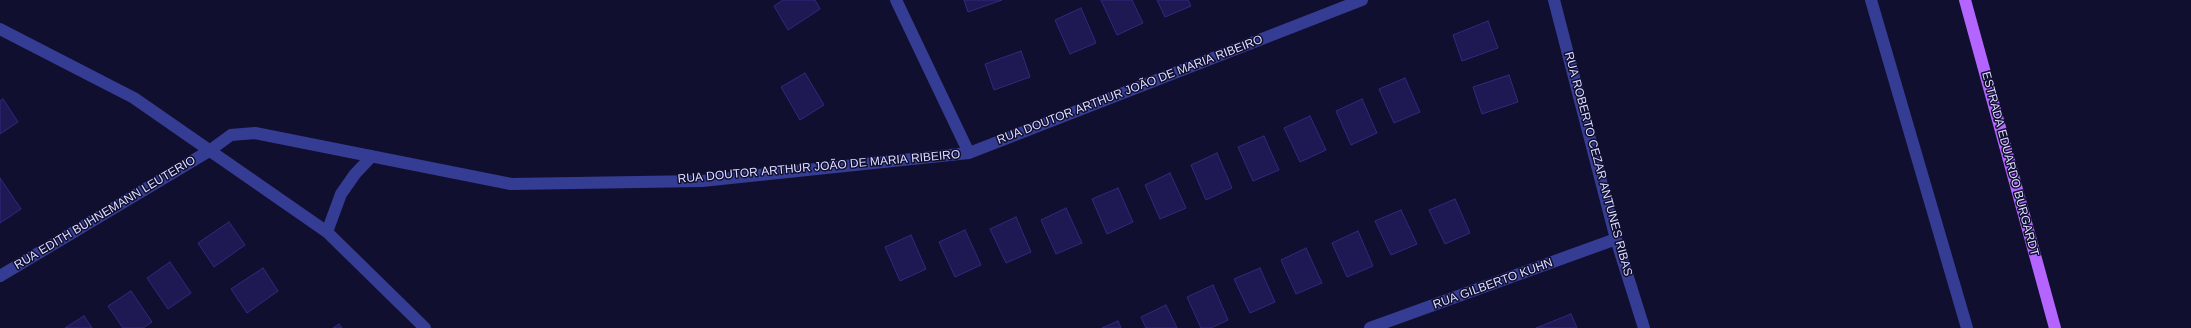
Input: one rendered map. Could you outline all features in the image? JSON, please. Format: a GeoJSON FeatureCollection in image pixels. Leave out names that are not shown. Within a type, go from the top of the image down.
{"type":"FeatureCollection","features":[{"type":"Feature","properties":{"kind":"main road","name":"ESTRADA EDUARDO BURGARDT"},"geometry":{"type":"LineString","coordinates":[[1965,0],[2055,328]]}},
{"type":"Feature","properties":{"kind":"street"},"geometry":{"type":"LineString","coordinates":[[896,0],[970,153]]}},
{"type":"Feature","properties":{"kind":"street","name":"RUA DOUTOR ARTHUR JOÃO DE MARIA RIBEIRO"},"geometry":{"type":"LineString","coordinates":[[209,151],[231,135],[255,133],[511,184],[702,180],[970,153],[1362,0]]}},
{"type":"Feature","properties":{"kind":"street","name":"RUA ROBERTO CEZAR ANTUNES RIBAS"},"geometry":{"type":"LineString","coordinates":[[1554,0],[1616,239],[1644,328]]}},
{"type":"Feature","properties":{"kind":"street"},"geometry":{"type":"LineString","coordinates":[[1871,0],[1966,328]]}},
{"type":"Feature","properties":{"kind":"street"},"geometry":{"type":"LineString","coordinates":[[0,30],[134,98],[327,232],[425,328]]}},
{"type":"Feature","properties":{"kind":"street","name":"RUA EDITH BUHNEMANN LEUTERIO"},"geometry":{"type":"LineString","coordinates":[[0,276],[209,151]]}},
{"type":"Feature","properties":{"kind":"street"},"geometry":{"type":"LineString","coordinates":[[327,232],[341,194],[354,174],[372,156]]}},
{"type":"Feature","properties":{"kind":"street","name":"RUA GILBERTO KUHN"},"geometry":{"type":"LineString","coordinates":[[1370,328],[1616,239]]}},
{"type":"Feature","properties":{"kind":"building"},"geometry":{"type":"Polygon","coordinates":[[[783,0],[815,0],[820,9],[788,30],[774,6],[783,0]]]}},
{"type":"Feature","properties":{"kind":"building"},"geometry":{"type":"Polygon","coordinates":[[[964,0],[1002,0],[968,12],[964,0]]]}},
{"type":"Feature","properties":{"kind":"building"},"geometry":{"type":"Polygon","coordinates":[[[1101,0],[1132,0],[1143,23],[1117,35],[1101,0]]]}},
{"type":"Feature","properties":{"kind":"building"},"geometry":{"type":"Polygon","coordinates":[[[1157,0],[1188,0],[1191,6],[1165,17],[1157,0]]]}},
{"type":"Feature","properties":{"kind":"building"},"geometry":{"type":"Polygon","coordinates":[[[1081,8],[1096,43],[1070,54],[1055,20],[1081,8]]]}},
{"type":"Feature","properties":{"kind":"building"},"geometry":{"type":"Polygon","coordinates":[[[1488,21],[1498,48],[1462,61],[1453,35],[1488,21]]]}},
{"type":"Feature","properties":{"kind":"building"},"geometry":{"type":"Polygon","coordinates":[[[1021,51],[1030,77],[994,90],[985,64],[1021,51]]]}},
{"type":"Feature","properties":{"kind":"building"},"geometry":{"type":"Polygon","coordinates":[[[805,73],[824,105],[800,120],[781,87],[805,73]]]}},
{"type":"Feature","properties":{"kind":"building"},"geometry":{"type":"Polygon","coordinates":[[[1509,75],[1518,102],[1482,114],[1473,87],[1509,75]]]}},
{"type":"Feature","properties":{"kind":"building"},"geometry":{"type":"Polygon","coordinates":[[[1405,78],[1420,112],[1394,123],[1379,89],[1405,78]]]}},
{"type":"Feature","properties":{"kind":"building"},"geometry":{"type":"Polygon","coordinates":[[[3,99],[18,122],[0,134],[0,101],[3,99]]]}},
{"type":"Feature","properties":{"kind":"building"},"geometry":{"type":"Polygon","coordinates":[[[1362,99],[1377,133],[1351,145],[1336,111],[1362,99]]]}},
{"type":"Feature","properties":{"kind":"building"},"geometry":{"type":"Polygon","coordinates":[[[1310,116],[1326,150],[1300,162],[1284,128],[1310,116]]]}},
{"type":"Feature","properties":{"kind":"building"},"geometry":{"type":"Polygon","coordinates":[[[1264,136],[1279,170],[1253,181],[1238,147],[1264,136]]]}},
{"type":"Feature","properties":{"kind":"building"},"geometry":{"type":"Polygon","coordinates":[[[1217,153],[1232,188],[1206,200],[1191,165],[1217,153]]]}},
{"type":"Feature","properties":{"kind":"building"},"geometry":{"type":"Polygon","coordinates":[[[1170,173],[1186,208],[1160,219],[1145,185],[1170,173]]]}},
{"type":"Feature","properties":{"kind":"building"},"geometry":{"type":"Polygon","coordinates":[[[0,178],[21,209],[0,223],[0,178]]]}},
{"type":"Feature","properties":{"kind":"building"},"geometry":{"type":"Polygon","coordinates":[[[1118,188],[1133,222],[1107,234],[1092,199],[1118,188]]]}},
{"type":"Feature","properties":{"kind":"building"},"geometry":{"type":"Polygon","coordinates":[[[1455,199],[1470,233],[1445,244],[1429,210],[1455,199]]]}},
{"type":"Feature","properties":{"kind":"building"},"geometry":{"type":"Polygon","coordinates":[[[1066,208],[1082,243],[1056,254],[1041,220],[1066,208]]]}},
{"type":"Feature","properties":{"kind":"building"},"geometry":{"type":"Polygon","coordinates":[[[1401,210],[1417,244],[1391,255],[1375,221],[1401,210]]]}},
{"type":"Feature","properties":{"kind":"building"},"geometry":{"type":"Polygon","coordinates":[[[1016,217],[1031,252],[1006,263],[990,229],[1016,217]]]}},
{"type":"Feature","properties":{"kind":"building"},"geometry":{"type":"Polygon","coordinates":[[[229,222],[245,245],[214,267],[198,243],[229,222]]]}},
{"type":"Feature","properties":{"kind":"building"},"geometry":{"type":"Polygon","coordinates":[[[965,230],[981,265],[955,277],[939,242],[965,230]]]}},
{"type":"Feature","properties":{"kind":"building"},"geometry":{"type":"Polygon","coordinates":[[[1358,231],[1373,266],[1347,277],[1332,243],[1358,231]]]}},
{"type":"Feature","properties":{"kind":"building"},"geometry":{"type":"Polygon","coordinates":[[[911,235],[926,269],[900,281],[885,247],[911,235]]]}},
{"type":"Feature","properties":{"kind":"building"},"geometry":{"type":"Polygon","coordinates":[[[1306,248],[1322,283],[1296,294],[1281,260],[1306,248]]]}},
{"type":"Feature","properties":{"kind":"building"},"geometry":{"type":"Polygon","coordinates":[[[170,262],[191,293],[168,309],[147,278],[170,262]]]}},
{"type":"Feature","properties":{"kind":"building"},"geometry":{"type":"Polygon","coordinates":[[[263,268],[278,291],[247,313],[231,289],[263,268]]]}},
{"type":"Feature","properties":{"kind":"building"},"geometry":{"type":"Polygon","coordinates":[[[1260,268],[1275,302],[1250,313],[1234,279],[1260,268]]]}},
{"type":"Feature","properties":{"kind":"building"},"geometry":{"type":"Polygon","coordinates":[[[1213,285],[1228,320],[1211,328],[1201,328],[1187,297],[1213,285]]]}},
{"type":"Feature","properties":{"kind":"building"},"geometry":{"type":"Polygon","coordinates":[[[131,291],[152,322],[143,328],[123,328],[108,306],[131,291]]]}},
{"type":"Feature","properties":{"kind":"building"},"geometry":{"type":"Polygon","coordinates":[[[1166,305],[1177,328],[1146,328],[1141,317],[1166,305]]]}},
{"type":"Feature","properties":{"kind":"building"},"geometry":{"type":"Polygon","coordinates":[[[1571,314],[1577,328],[1536,328],[1571,314]]]}},
{"type":"Feature","properties":{"kind":"building"},"geometry":{"type":"Polygon","coordinates":[[[84,316],[92,328],[65,328],[84,316]]]}},
{"type":"Feature","properties":{"kind":"building"},"geometry":{"type":"Polygon","coordinates":[[[1118,321],[1121,328],[1102,328],[1118,321]]]}},
{"type":"Feature","properties":{"kind":"building"},"geometry":{"type":"Polygon","coordinates":[[[339,324],[342,328],[333,328],[339,324]]]}}]}
